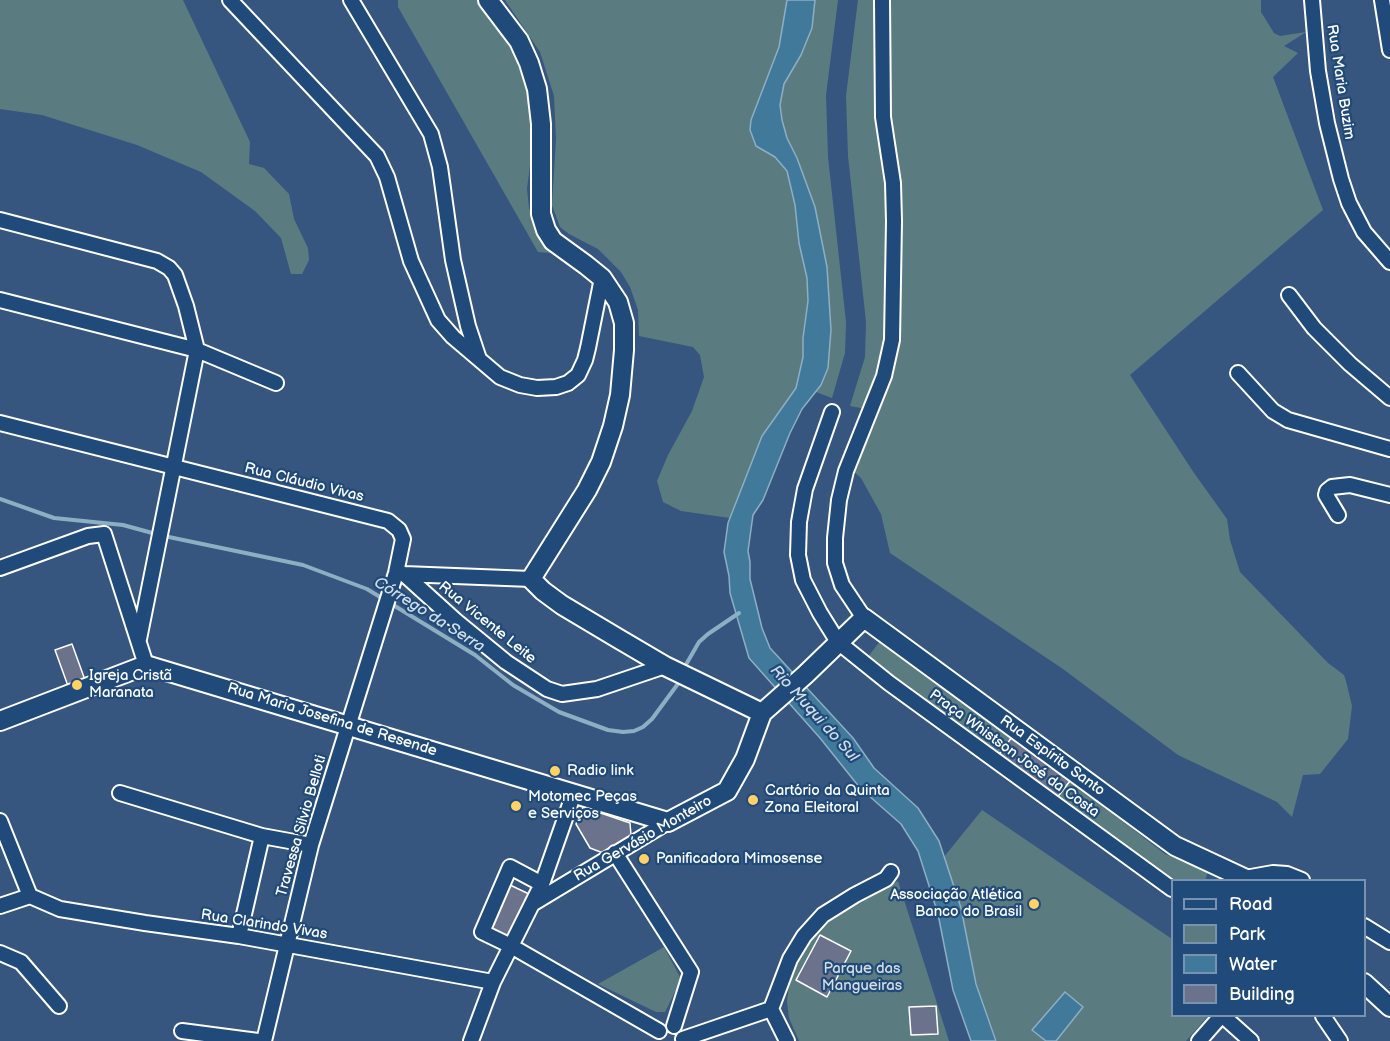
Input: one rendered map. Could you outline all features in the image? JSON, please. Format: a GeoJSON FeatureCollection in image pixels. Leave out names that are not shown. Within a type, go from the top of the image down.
{"type":"FeatureCollection","features":[{"type":"Feature","properties":{"kind":"main road"},"geometry":{"type":"LineString","coordinates":[[488,0],[519,41],[530,63],[537,89],[541,124],[541,214],[546,230],[554,241],[602,278],[618,303],[624,323],[620,395],[601,462],[587,490],[531,579],[562,605],[676,672],[769,708],[864,618]]}},
{"type":"Feature","properties":{"kind":"main road","name":"Rua Espírito Santo"},"geometry":{"type":"LineString","coordinates":[[864,618],[1175,846],[1247,879]]}},
{"type":"Feature","properties":{"kind":"main road"},"geometry":{"type":"LineString","coordinates":[[0,721],[146,665]]}},
{"type":"Feature","properties":{"kind":"main road","name":"Rua Maria Josefina de Resende"},"geometry":{"type":"LineString","coordinates":[[146,665],[668,822]]}},
{"type":"Feature","properties":{"kind":"main road","name":"Rua Gervásio Monteiro"},"geometry":{"type":"LineString","coordinates":[[668,822],[727,791],[769,708]]}},
{"type":"Feature","properties":{"kind":"main road"},"geometry":{"type":"LineString","coordinates":[[1366,984],[1390,1007]]}},
{"type":"Feature","properties":{"kind":"street"},"geometry":{"type":"LineString","coordinates":[[230,0],[377,156],[387,177],[411,261],[438,320],[453,337],[500,377],[520,385],[537,388],[556,387],[568,383],[578,375],[585,360],[602,278]]}},
{"type":"Feature","properties":{"kind":"street"},"geometry":{"type":"LineString","coordinates":[[351,0],[431,134],[440,167],[453,260],[468,326],[480,361]]}},
{"type":"Feature","properties":{"kind":"street"},"geometry":{"type":"LineString","coordinates":[[864,618],[842,585],[835,563],[839,500],[846,471],[884,376],[892,340],[893,183],[883,117],[882,0]]}},
{"type":"Feature","properties":{"kind":"street","name":"Rua Maria Buzim"},"geometry":{"type":"LineString","coordinates":[[1312,0],[1318,71],[1327,123],[1341,179],[1349,203],[1364,232],[1390,262]]}},
{"type":"Feature","properties":{"kind":"street"},"geometry":{"type":"LineString","coordinates":[[1382,0],[1390,50]]}},
{"type":"Feature","properties":{"kind":"street"},"geometry":{"type":"LineString","coordinates":[[0,220],[157,261],[169,268],[175,275],[186,306],[197,350],[139,639]]}},
{"type":"Feature","properties":{"kind":"street"},"geometry":{"type":"LineString","coordinates":[[1289,295],[1314,328],[1350,364],[1390,398]]}},
{"type":"Feature","properties":{"kind":"street"},"geometry":{"type":"LineString","coordinates":[[0,300],[197,350],[276,383]]}},
{"type":"Feature","properties":{"kind":"street"},"geometry":{"type":"LineString","coordinates":[[1238,373],[1273,411],[1288,420],[1390,449]]}},
{"type":"Feature","properties":{"kind":"street","name":"Praça Whistson José da Costa"},"geometry":{"type":"LineString","coordinates":[[832,412],[805,489],[799,522],[798,555],[803,580],[838,642],[889,683],[1171,888]]}},
{"type":"Feature","properties":{"kind":"street","name":"Rua Cláudio Vivas"},"geometry":{"type":"LineString","coordinates":[[0,423],[388,521],[399,530],[403,539],[400,574],[390,589],[349,725]]}},
{"type":"Feature","properties":{"kind":"street"},"geometry":{"type":"LineString","coordinates":[[1338,515],[1326,495],[1332,487],[1350,485],[1390,495]]}},
{"type":"Feature","properties":{"kind":"street"},"geometry":{"type":"LineString","coordinates":[[0,568],[88,536],[104,534],[146,665]]}},
{"type":"Feature","properties":{"kind":"street"},"geometry":{"type":"LineString","coordinates":[[400,574],[531,579]]}},
{"type":"Feature","properties":{"kind":"street","name":"Rua Vicente Leite"},"geometry":{"type":"LineString","coordinates":[[400,574],[506,662],[547,689],[562,694],[676,672]]}},
{"type":"Feature","properties":{"kind":"street","name":"Travessa Silvio Belloti"},"geometry":{"type":"LineString","coordinates":[[264,1041],[311,845],[349,725]]}},
{"type":"Feature","properties":{"kind":"street"},"geometry":{"type":"LineString","coordinates":[[120,793],[262,836],[311,845]]}},
{"type":"Feature","properties":{"kind":"street"},"geometry":{"type":"LineString","coordinates":[[471,1041],[493,982],[542,884],[574,793]]}},
{"type":"Feature","properties":{"kind":"street"},"geometry":{"type":"LineString","coordinates":[[0,822],[30,896],[0,906]]}},
{"type":"Feature","properties":{"kind":"street","name":"Rua Gervásio Monteiro"},"geometry":{"type":"LineString","coordinates":[[532,904],[668,822]]}},
{"type":"Feature","properties":{"kind":"street"},"geometry":{"type":"LineString","coordinates":[[239,936],[262,836]]}},
{"type":"Feature","properties":{"kind":"street"},"geometry":{"type":"LineString","coordinates":[[615,853],[691,972],[674,1026]]}},
{"type":"Feature","properties":{"kind":"street"},"geometry":{"type":"LineString","coordinates":[[542,884],[510,867],[482,932],[511,945],[659,1036],[666,1026],[674,1026],[681,1031],[683,1040],[771,1009]]}},
{"type":"Feature","properties":{"kind":"street"},"geometry":{"type":"LineString","coordinates":[[787,1041],[771,1009],[790,959],[804,936],[823,915],[886,879],[891,872]]}},
{"type":"Feature","properties":{"kind":"street"},"geometry":{"type":"LineString","coordinates":[[1247,879],[1274,873],[1287,874],[1300,879]]}},
{"type":"Feature","properties":{"kind":"street","name":"Rua Clarindo Vivas"},"geometry":{"type":"LineString","coordinates":[[30,896],[60,909],[145,924],[239,936],[493,982]]}},
{"type":"Feature","properties":{"kind":"street"},"geometry":{"type":"LineString","coordinates":[[1366,927],[1390,942]]}},
{"type":"Feature","properties":{"kind":"street"},"geometry":{"type":"LineString","coordinates":[[0,953],[21,962],[58,1006]]}},
{"type":"Feature","properties":{"kind":"street"},"geometry":{"type":"LineString","coordinates":[[1199,1041],[1221,1017]]}},
{"type":"Feature","properties":{"kind":"street"},"geometry":{"type":"LineString","coordinates":[[1223,1017],[1251,1041]]}},
{"type":"Feature","properties":{"kind":"street"},"geometry":{"type":"LineString","coordinates":[[1324,1017],[1340,1041]]}},
{"type":"Feature","properties":{"kind":"street"},"geometry":{"type":"LineString","coordinates":[[182,1031],[258,1041]]}},
{"type":"Feature","properties":{"kind":"green space"},"geometry":{"type":"Polygon","coordinates":[[[0,0],[183,0],[250,142],[249,164],[264,168],[289,194],[294,219],[308,248],[309,260],[302,274],[291,274],[281,238],[255,211],[201,172],[137,145],[42,115],[0,109],[0,0]]]}},
{"type":"Feature","properties":{"kind":"green space"},"geometry":{"type":"Polygon","coordinates":[[[398,0],[478,0],[505,31],[528,77],[534,134],[527,189],[529,208],[537,226],[564,254],[538,252],[398,7],[398,0]]]}},
{"type":"Feature","properties":{"kind":"green space"},"geometry":{"type":"Polygon","coordinates":[[[505,0],[787,0],[779,47],[751,120],[756,146],[775,157],[787,171],[795,205],[799,243],[807,278],[808,301],[803,357],[796,388],[762,436],[730,518],[681,511],[663,502],[657,481],[692,411],[704,377],[700,355],[693,347],[639,336],[638,310],[630,287],[621,272],[598,249],[560,227],[552,205],[556,139],[554,96],[540,52],[505,0]]]}},
{"type":"Feature","properties":{"kind":"green space"},"geometry":{"type":"Polygon","coordinates":[[[815,0],[838,0],[826,95],[828,157],[846,322],[845,353],[832,398],[816,392],[828,368],[831,330],[827,267],[815,207],[787,138],[780,105],[784,84],[801,55],[812,28],[815,0]]]}},
{"type":"Feature","properties":{"kind":"green space"},"geometry":{"type":"Polygon","coordinates":[[[858,0],[1261,0],[1261,12],[1274,33],[1280,36],[1306,32],[1284,46],[1298,53],[1273,77],[1323,210],[1130,375],[1227,519],[1230,540],[1240,572],[1328,663],[1344,675],[1352,706],[1348,739],[1320,774],[1303,775],[1292,817],[1277,802],[1178,755],[1063,669],[890,553],[881,514],[861,478],[846,465],[871,410],[850,406],[865,357],[866,322],[848,156],[846,96],[858,0]]]}},
{"type":"Feature","properties":{"kind":"green space"},"geometry":{"type":"Polygon","coordinates":[[[881,640],[1012,737],[998,756],[867,658],[881,640]]]}},
{"type":"Feature","properties":{"kind":"green space"},"geometry":{"type":"Polygon","coordinates":[[[1070,781],[1165,854],[1208,872],[1205,879],[1171,879],[1171,885],[1056,799],[1070,781]]]}},
{"type":"Feature","properties":{"kind":"green space","name":"Associação Atlética Banco do Brasil"},"geometry":{"type":"Polygon","coordinates":[[[982,810],[1171,938],[1171,1017],[1207,1017],[1186,1041],[997,1041],[935,868],[982,810]]]}},
{"type":"Feature","properties":{"kind":"green space","name":"Parque das Mangueiras"},"geometry":{"type":"Polygon","coordinates":[[[898,881],[949,1041],[799,1041],[789,1018],[787,1002],[789,985],[800,957],[821,928],[853,905],[898,881]]]}},
{"type":"Feature","properties":{"kind":"green space"},"geometry":{"type":"Polygon","coordinates":[[[664,947],[680,977],[665,1012],[656,1012],[598,984],[664,947]]]}},
{"type":"Feature","properties":{"kind":"water","name":"Rio Muqui do Sul"},"geometry":{"type":"Polygon","coordinates":[[[787,0],[815,0],[812,28],[801,55],[784,84],[780,105],[787,138],[815,207],[827,267],[831,330],[828,368],[821,385],[802,409],[763,500],[753,515],[748,551],[750,579],[762,628],[770,648],[853,738],[874,768],[918,808],[939,841],[961,908],[976,984],[996,1041],[971,1041],[953,990],[938,914],[918,851],[901,824],[860,788],[820,738],[749,658],[730,593],[724,552],[728,523],[762,436],[796,388],[803,357],[808,301],[807,278],[799,243],[795,205],[787,171],[775,157],[756,146],[750,130],[751,120],[779,47],[787,0]]]}},
{"type":"Feature","properties":{"kind":"water"},"geometry":{"type":"Polygon","coordinates":[[[1065,992],[1083,1007],[1056,1041],[1046,1041],[1032,1030],[1065,992]]]}},
{"type":"Feature","properties":{"kind":"building"},"geometry":{"type":"Polygon","coordinates":[[[72,644],[85,680],[68,686],[55,650],[72,644]]]}},
{"type":"Feature","properties":{"kind":"building"},"geometry":{"type":"Polygon","coordinates":[[[1012,737],[1070,781],[1056,799],[998,756],[1012,737]]]}},
{"type":"Feature","properties":{"kind":"building"},"geometry":{"type":"Polygon","coordinates":[[[583,807],[630,823],[631,835],[603,853],[590,848],[576,824],[583,807]]]}},
{"type":"Feature","properties":{"kind":"building"},"geometry":{"type":"Polygon","coordinates":[[[510,885],[529,894],[507,942],[488,933],[510,885]]]}},
{"type":"Feature","properties":{"kind":"building"},"geometry":{"type":"Polygon","coordinates":[[[820,935],[851,951],[827,997],[796,980],[820,935]]]}},
{"type":"Feature","properties":{"kind":"building"},"geometry":{"type":"Polygon","coordinates":[[[936,1006],[938,1034],[911,1035],[909,1007],[936,1006]]]}},
{"type":"Feature","properties":{"kind":"waterway","name":"Córrego da Serra"},"geometry":{"type":"LineString","coordinates":[[0,499],[54,518],[123,525],[156,534]]}},
{"type":"Feature","properties":{"kind":"waterway","name":"Córrego da Serra"},"geometry":{"type":"LineString","coordinates":[[164,536],[303,565],[367,589],[475,655],[513,685],[559,712],[608,730],[623,732],[643,727],[652,719],[680,681]]}},
{"type":"Feature","properties":{"kind":"waterway","name":"Córrego da Serra"},"geometry":{"type":"LineString","coordinates":[[684,668],[699,642],[739,613]]}},
{"type":"Feature","properties":{"kind":"place","name":"Igreja Cristã Maranata"},"geometry":{"type":"Point","coordinates":[77,685]}},
{"type":"Feature","properties":{"kind":"place","name":"Radio link"},"geometry":{"type":"Point","coordinates":[555,771]}},
{"type":"Feature","properties":{"kind":"place","name":"Cartório da Quinta Zona Eleitoral"},"geometry":{"type":"Point","coordinates":[753,800]}},
{"type":"Feature","properties":{"kind":"place","name":"Motomec Peças e Serviços"},"geometry":{"type":"Point","coordinates":[516,806]}},
{"type":"Feature","properties":{"kind":"place","name":"Panificadora Mimosense"},"geometry":{"type":"Point","coordinates":[644,859]}},
{"type":"Feature","properties":{"kind":"place","name":"Associação Atlética Banco do Brasil"},"geometry":{"type":"Point","coordinates":[1034,904]}}]}
